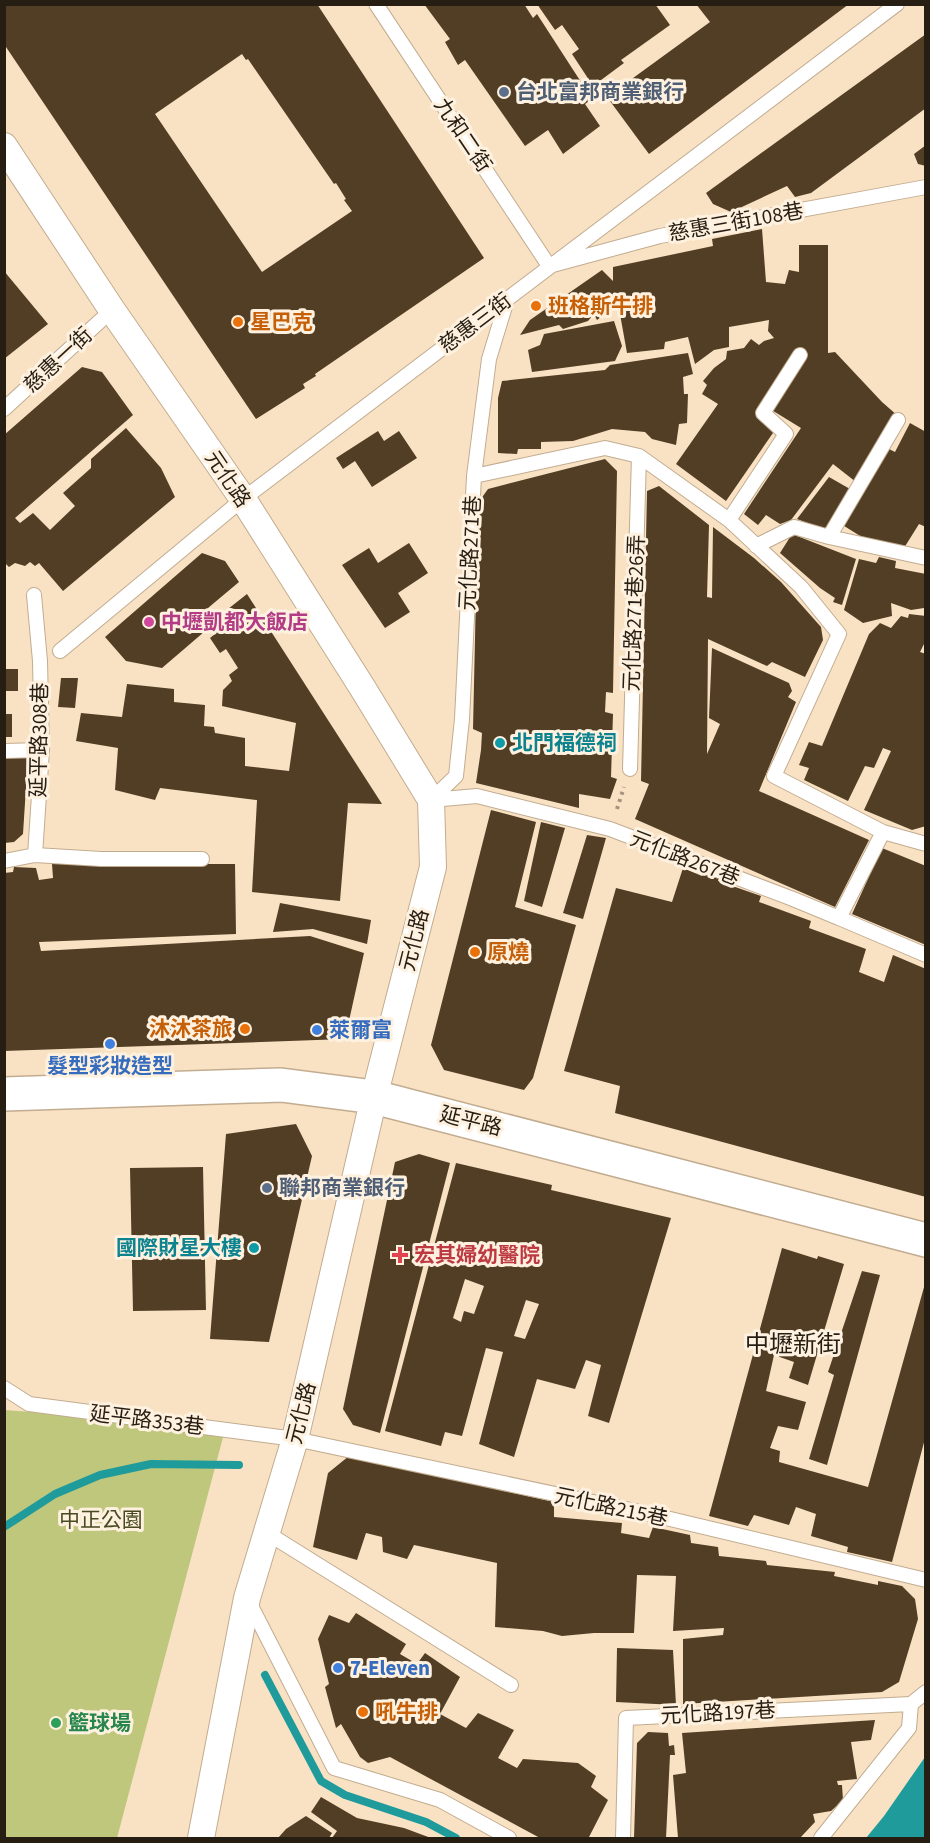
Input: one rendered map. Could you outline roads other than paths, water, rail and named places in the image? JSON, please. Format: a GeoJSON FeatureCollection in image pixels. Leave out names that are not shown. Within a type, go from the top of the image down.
{"type":"FeatureCollection","features":[{"type":"Feature","properties":{"kind":"main road","name":"延平路"},"geometry":{"type":"LineString","coordinates":[[4,1094],[281,1085],[374,1096],[926,1240]]}},
{"type":"Feature","properties":{"kind":"street","name":"元化路"},"geometry":{"type":"LineString","coordinates":[[4,146],[112,310],[243,499],[431,800],[433,867],[374,1096],[295,1439],[247,1598],[201,1839]]}},
{"type":"Feature","properties":{"kind":"lane","name":"九和二街"},"geometry":{"type":"LineString","coordinates":[[376,4],[549,266]]}},
{"type":"Feature","properties":{"kind":"lane","name":"慈惠三街"},"geometry":{"type":"LineString","coordinates":[[60,651],[243,499],[897,4]]}},
{"type":"Feature","properties":{"kind":"lane","name":"慈惠三街108巷"},"geometry":{"type":"LineString","coordinates":[[549,266],[660,236],[926,188]]}},
{"type":"Feature","properties":{"kind":"lane","name":"元化路271巷"},"geometry":{"type":"LineString","coordinates":[[431,800],[456,776],[462,719],[474,476],[489,359],[507,300]]}},
{"type":"Feature","properties":{"kind":"lane","name":"慈惠一街"},"geometry":{"type":"LineString","coordinates":[[4,409],[112,310]]}},
{"type":"Feature","properties":{"kind":"lane"},"geometry":{"type":"LineString","coordinates":[[729,520],[786,434],[763,413],[800,355]]}},
{"type":"Feature","properties":{"kind":"lane"},"geometry":{"type":"LineString","coordinates":[[829,537],[898,420]]}},
{"type":"Feature","properties":{"kind":"lane"},"geometry":{"type":"LineString","coordinates":[[474,476],[605,448],[639,456],[729,520],[801,587],[839,634],[774,776],[883,832],[926,844]]}},
{"type":"Feature","properties":{"kind":"lane","name":"元化路271巷26弄"},"geometry":{"type":"LineString","coordinates":[[630,769],[639,456]]}},
{"type":"Feature","properties":{"kind":"lane"},"geometry":{"type":"LineString","coordinates":[[756,546],[794,527],[926,558]]}},
{"type":"Feature","properties":{"kind":"lane","name":"延平路308巷"},"geometry":{"type":"LineString","coordinates":[[34,595],[40,661],[42,750],[35,855]]}},
{"type":"Feature","properties":{"kind":"lane"},"geometry":{"type":"LineString","coordinates":[[4,751],[42,750]]}},
{"type":"Feature","properties":{"kind":"lane","name":"元化路267巷"},"geometry":{"type":"LineString","coordinates":[[431,800],[477,796],[610,829],[793,899],[926,955]]}},
{"type":"Feature","properties":{"kind":"lane"},"geometry":{"type":"LineString","coordinates":[[839,918],[883,832]]}},
{"type":"Feature","properties":{"kind":"lane"},"geometry":{"type":"LineString","coordinates":[[4,861],[35,855],[101,859],[202,859]]}},
{"type":"Feature","properties":{"kind":"lane","name":"延平路353巷"},"geometry":{"type":"LineString","coordinates":[[4,1388],[29,1404],[295,1439]]}},
{"type":"Feature","properties":{"kind":"lane","name":"元化路215巷"},"geometry":{"type":"LineString","coordinates":[[295,1439],[645,1513],[926,1580]]}},
{"type":"Feature","properties":{"kind":"lane"},"geometry":{"type":"LineString","coordinates":[[267,1533],[511,1685]]}},
{"type":"Feature","properties":{"kind":"lane"},"geometry":{"type":"LineString","coordinates":[[247,1598],[334,1768],[440,1800],[509,1839]]}},
{"type":"Feature","properties":{"kind":"lane"},"geometry":{"type":"LineString","coordinates":[[821,1839],[909,1728],[911,1704],[926,1692]]}},
{"type":"Feature","properties":{"kind":"lane","name":"元化路197巷"},"geometry":{"type":"LineString","coordinates":[[623,1839],[626,1718],[911,1704]]}},
{"type":"Feature","properties":{"kind":"water"},"geometry":{"type":"Polygon","coordinates":[[[925,1757],[925,1838],[866,1838],[884,1816],[925,1757]]]}},
{"type":"Feature","properties":{"kind":"waterway"},"geometry":{"type":"LineString","coordinates":[[4,1527],[55,1494],[100,1475],[151,1464],[239,1465]]}},
{"type":"Feature","properties":{"kind":"waterway"},"geometry":{"type":"LineString","coordinates":[[265,1675],[321,1781],[345,1795],[426,1822],[456,1838]]}},
{"type":"Feature","properties":{"kind":"place","name":"台北富邦商業銀行"},"geometry":{"type":"Point","coordinates":[504,92]}},
{"type":"Feature","properties":{"kind":"place","name":"班格斯牛排"},"geometry":{"type":"Point","coordinates":[536,306]}},
{"type":"Feature","properties":{"kind":"place","name":"星巴克"},"geometry":{"type":"Point","coordinates":[238,322]}},
{"type":"Feature","properties":{"kind":"place","name":"中壢凱都大飯店"},"geometry":{"type":"Point","coordinates":[149,622]}},
{"type":"Feature","properties":{"kind":"place","name":"北門福德祠"},"geometry":{"type":"Point","coordinates":[500,743]}},
{"type":"Feature","properties":{"kind":"place","name":"原燒"},"geometry":{"type":"Point","coordinates":[475,952]}},
{"type":"Feature","properties":{"kind":"place","name":"沐沐茶旅"},"geometry":{"type":"Point","coordinates":[245,1029]}},
{"type":"Feature","properties":{"kind":"place","name":"萊爾富"},"geometry":{"type":"Point","coordinates":[317,1030]}},
{"type":"Feature","properties":{"kind":"place","name":"髮型彩妝造型"},"geometry":{"type":"Point","coordinates":[110,1044]}},
{"type":"Feature","properties":{"kind":"place","name":"聯邦商業銀行"},"geometry":{"type":"Point","coordinates":[267,1188]}},
{"type":"Feature","properties":{"kind":"place","name":"國際財星大樓"},"geometry":{"type":"Point","coordinates":[254,1248]}},
{"type":"Feature","properties":{"kind":"place","name":"宏其婦幼醫院"},"geometry":{"type":"Point","coordinates":[400,1255]}},
{"type":"Feature","properties":{"kind":"place","name":"7-Eleven"},"geometry":{"type":"Point","coordinates":[338,1668]}},
{"type":"Feature","properties":{"kind":"place","name":"吼牛排"},"geometry":{"type":"Point","coordinates":[363,1712]}},
{"type":"Feature","properties":{"kind":"place","name":"籃球場"},"geometry":{"type":"Point","coordinates":[56,1723]}},
{"type":"Feature","properties":{"kind":"district","name":"中壢新街"},"geometry":{"type":"Point","coordinates":[793,1344]}},
{"type":"Feature","properties":{"kind":"park label","name":"中正公園"},"geometry":{"type":"Point","coordinates":[101,1520]}}]}
